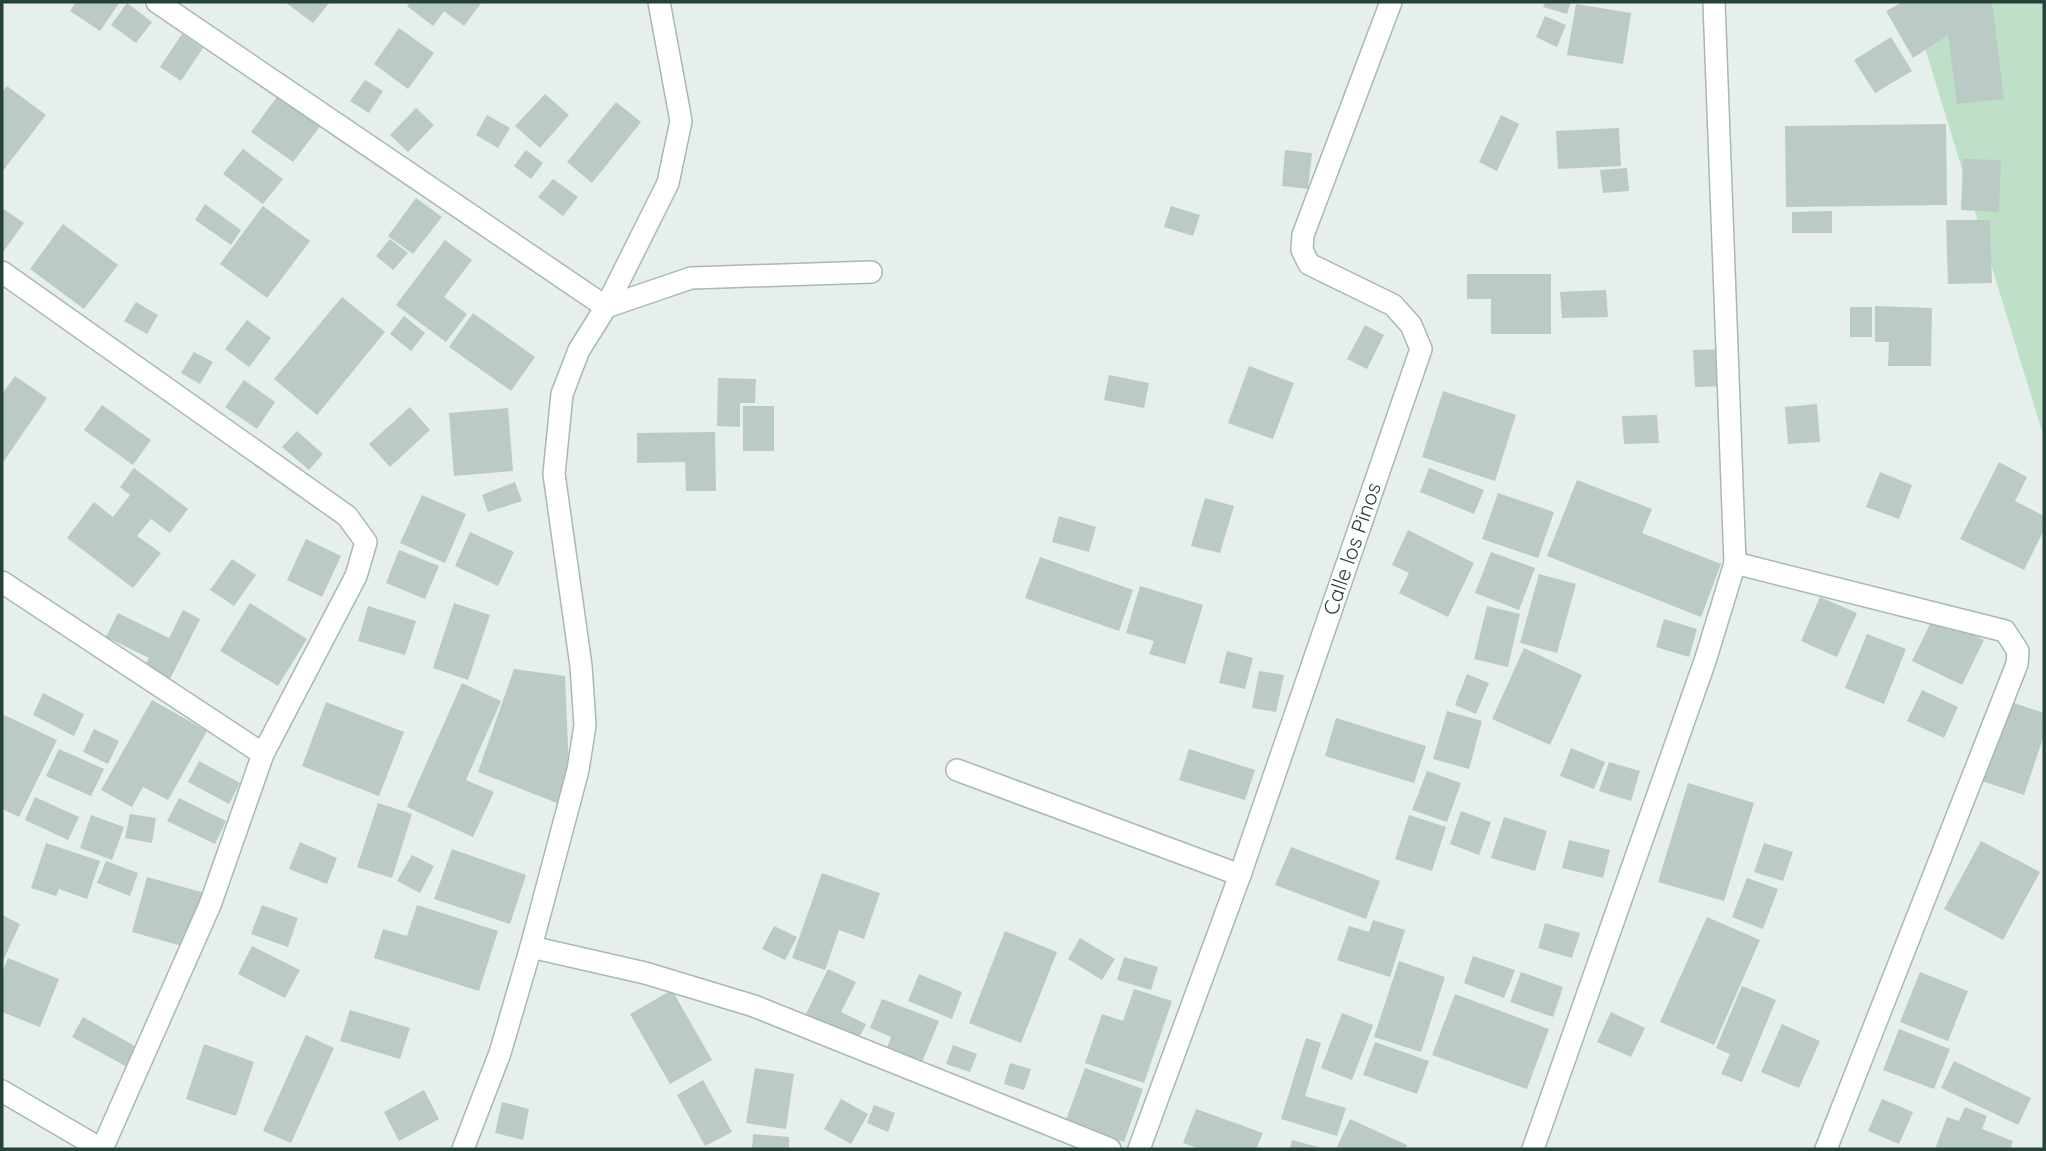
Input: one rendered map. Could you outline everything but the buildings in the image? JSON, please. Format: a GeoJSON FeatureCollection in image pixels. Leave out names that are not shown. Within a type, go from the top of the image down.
{"type":"FeatureCollection","features":[{"type":"Feature","properties":{"kind":"street"},"geometry":{"type":"LineString","coordinates":[[157,2],[606,307]]}},
{"type":"Feature","properties":{"kind":"street"},"geometry":{"type":"LineString","coordinates":[[463,1149],[500,1053],[578,770],[585,725],[581,666],[554,474],[562,394],[579,350],[606,307],[668,183],[681,121],[659,2]]}},
{"type":"Feature","properties":{"kind":"street","name":"Calle los Pinos"},"geometry":{"type":"LineString","coordinates":[[1139,1149],[1240,875],[1420,349],[1411,325],[1393,304],[1309,264],[1302,250],[1303,235],[1391,2]]}},
{"type":"Feature","properties":{"kind":"street"},"geometry":{"type":"LineString","coordinates":[[1533,1149],[1700,674],[1735,563],[1714,2]]}},
{"type":"Feature","properties":{"kind":"street"},"geometry":{"type":"LineString","coordinates":[[2,272],[347,516],[366,542],[356,576],[263,754],[210,905],[102,1149],[2,1091]]}},
{"type":"Feature","properties":{"kind":"street"},"geometry":{"type":"LineString","coordinates":[[606,307],[691,278],[871,272]]}},
{"type":"Feature","properties":{"kind":"street"},"geometry":{"type":"LineString","coordinates":[[1735,563],[2005,631],[2018,651],[2017,664],[1826,1149]]}},
{"type":"Feature","properties":{"kind":"street"},"geometry":{"type":"LineString","coordinates":[[2,582],[263,754]]}},
{"type":"Feature","properties":{"kind":"street"},"geometry":{"type":"LineString","coordinates":[[957,769],[1240,875]]}},
{"type":"Feature","properties":{"kind":"street"},"geometry":{"type":"LineString","coordinates":[[531,947],[645,973],[754,1006],[1110,1149]]}},
{"type":"Feature","properties":{"kind":"green space"},"geometry":{"type":"Polygon","coordinates":[[[1911,2],[2044,2],[2044,438],[1911,2]]]}}]}
